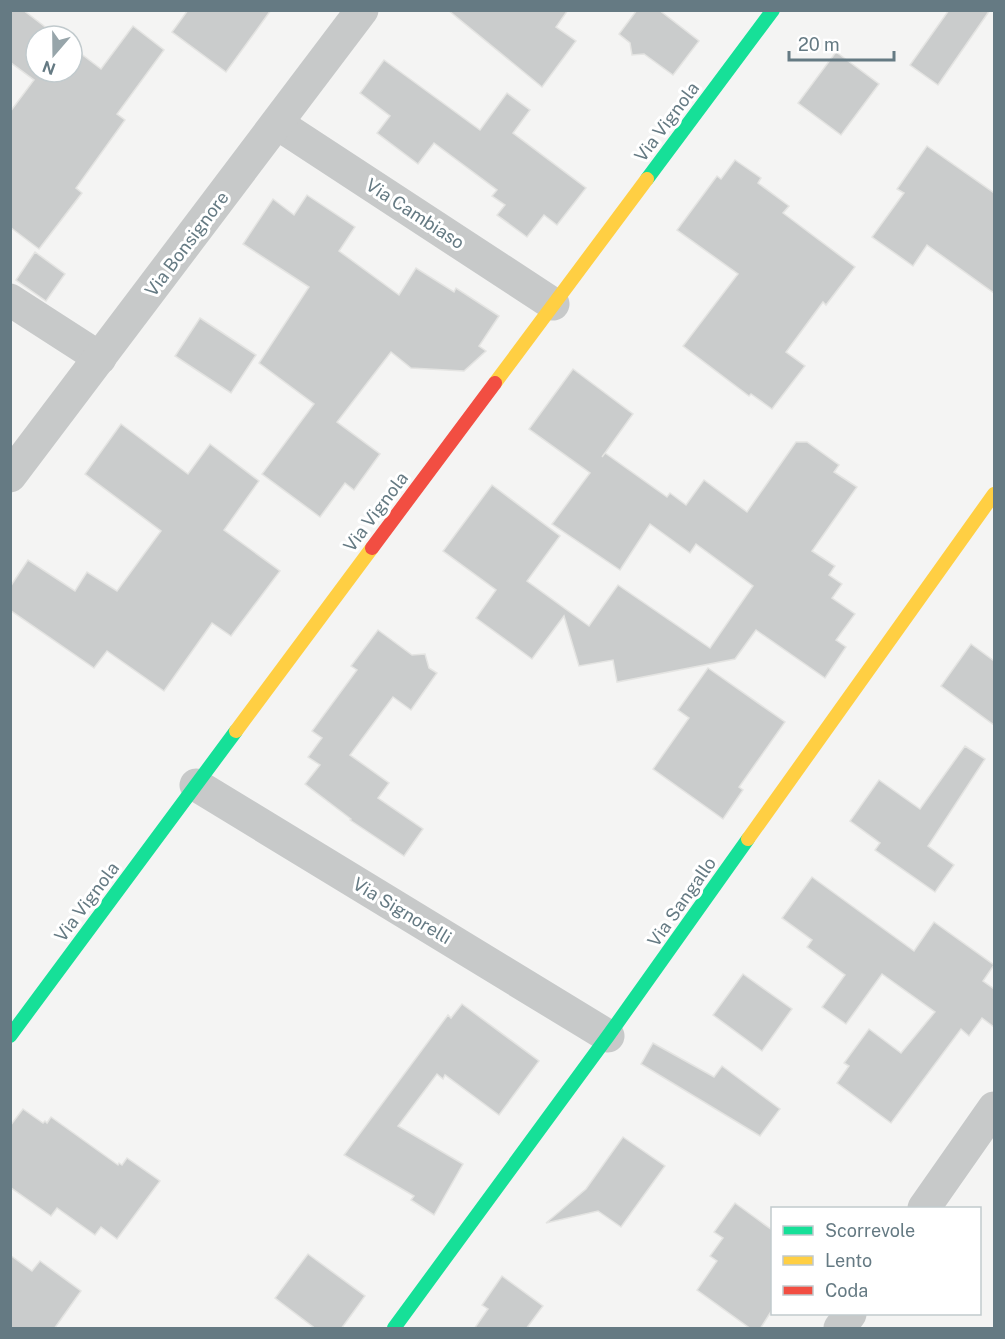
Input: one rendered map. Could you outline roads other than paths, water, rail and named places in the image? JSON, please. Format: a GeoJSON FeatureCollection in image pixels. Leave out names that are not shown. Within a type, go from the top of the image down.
{"type":"FeatureCollection","features":[{"type":"Feature","properties":{"kind":"street","name":"Via Bonsignore"},"geometry":{"type":"LineString","coordinates":[[10,476],[362,10]]}},
{"type":"Feature","properties":{"kind":"street","name":"Via Vignola"},"geometry":{"type":"LineString","coordinates":[[10,1036],[773,10]]}},
{"type":"Feature","properties":{"kind":"street","name":"Via Cambiaso"},"geometry":{"type":"LineString","coordinates":[[278,124],[553,304]]}},
{"type":"Feature","properties":{"kind":"street"},"geometry":{"type":"LineString","coordinates":[[10,300],[100,358]]}},
{"type":"Feature","properties":{"kind":"street","name":"Via Sangallo"},"geometry":{"type":"LineString","coordinates":[[394,1329],[608,1036],[994,494]]}},
{"type":"Feature","properties":{"kind":"street","name":"Via Signorelli"},"geometry":{"type":"LineString","coordinates":[[196,785],[608,1036]]}},
{"type":"Feature","properties":{"kind":"street"},"geometry":{"type":"LineString","coordinates":[[925,1207],[994,1108]]}},
{"type":"Feature","properties":{"kind":"street"},"geometry":{"type":"LineString","coordinates":[[840,1329],[849,1315]]}}]}
